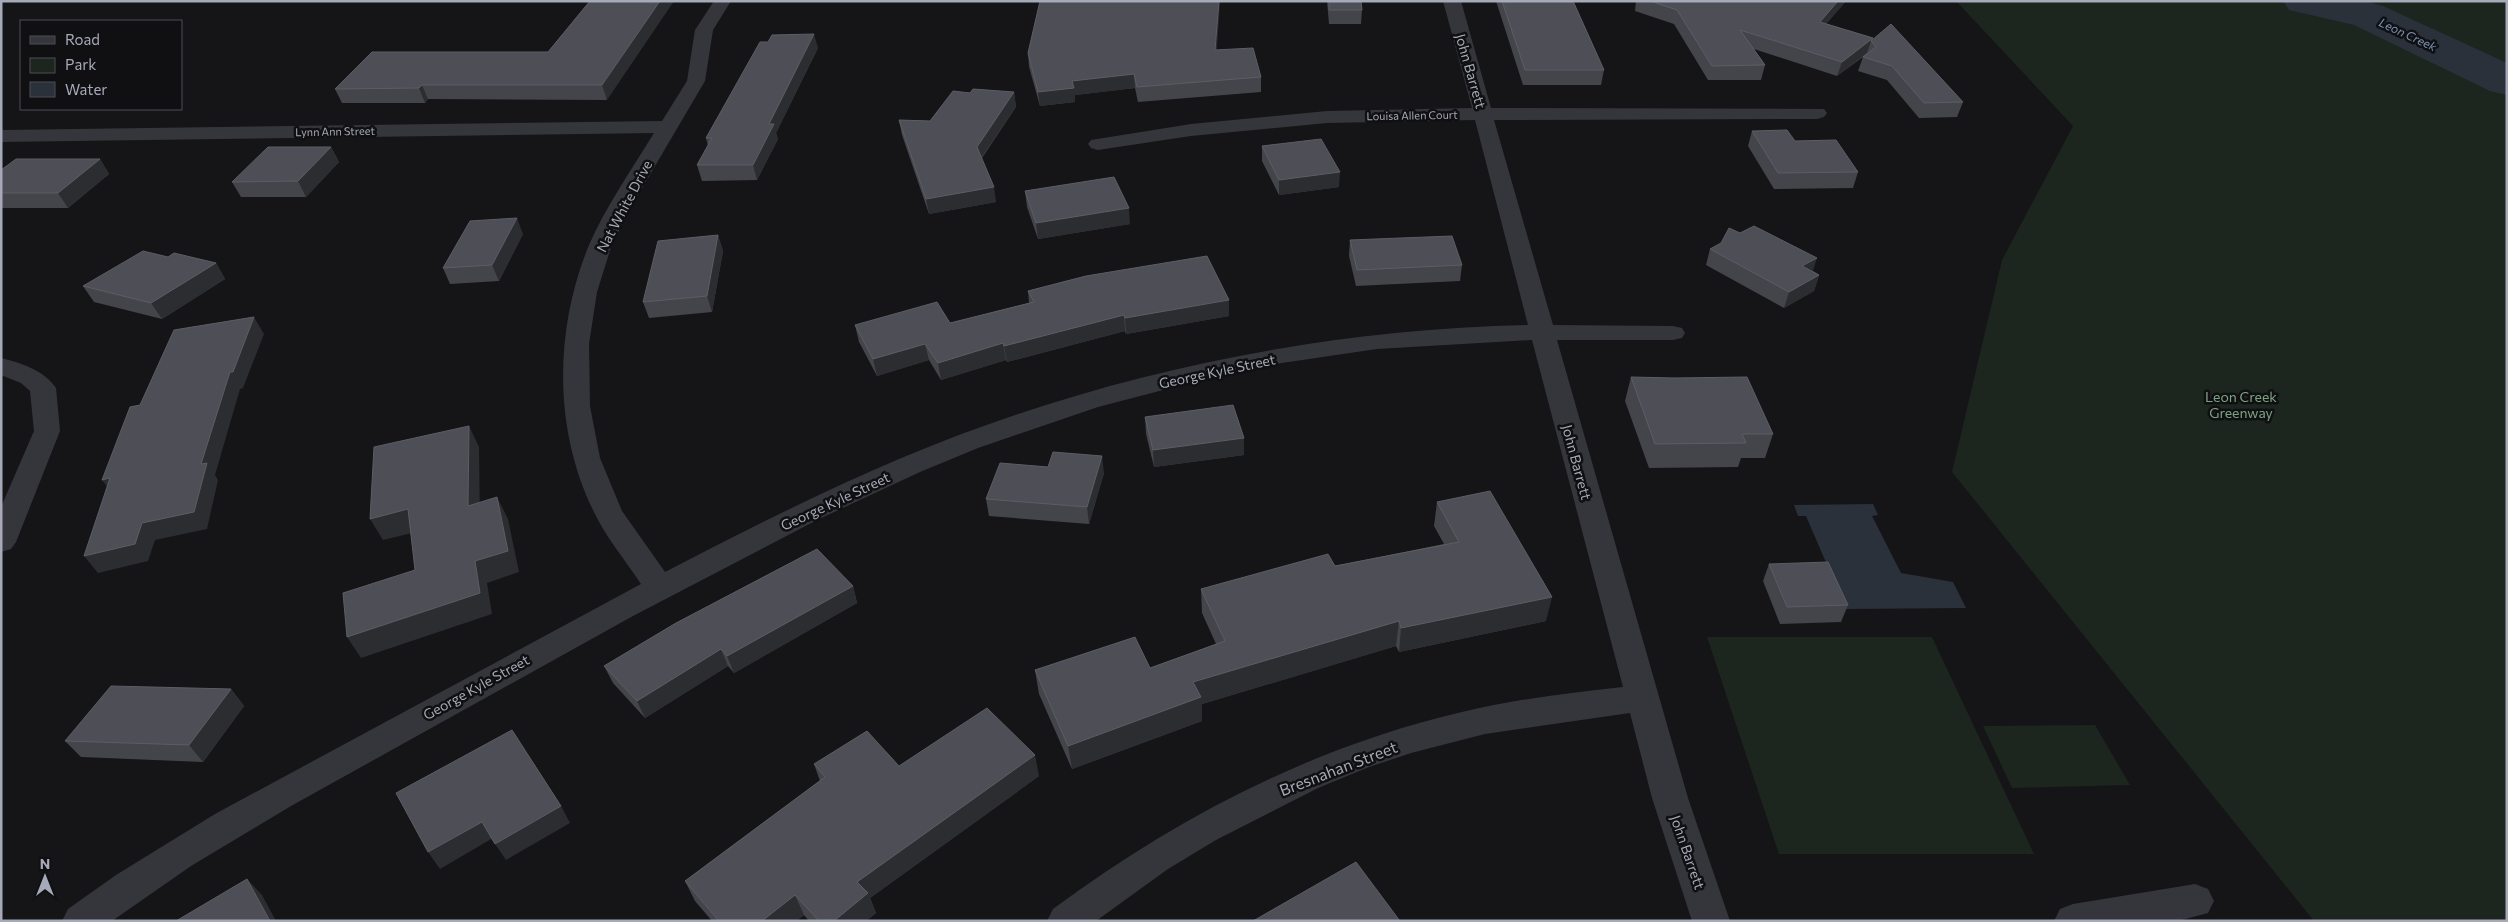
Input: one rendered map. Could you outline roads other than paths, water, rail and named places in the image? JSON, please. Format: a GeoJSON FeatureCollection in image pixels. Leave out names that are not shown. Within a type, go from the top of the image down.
{"type":"FeatureCollection","features":[{"type":"Feature","properties":{"kind":"street","name":"Nat White Drive"},"geometry":{"type":"LineString","coordinates":[[659,587],[609,514],[586,458],[577,406],[577,344],[585,292],[601,244],[624,200],[696,81],[704,30],[723,1]]}},
{"type":"Feature","properties":{"kind":"street","name":"John Barrett"},"geometry":{"type":"LineString","coordinates":[[1452,1],[1670,798],[1711,921]]}},
{"type":"Feature","properties":{"kind":"street","name":"Louisa Allen Court"},"geometry":{"type":"LineString","coordinates":[[1098,144],[1191,130],[1327,118],[1483,114],[1817,113]]}},
{"type":"Feature","properties":{"kind":"street","name":"Lynn Ann Street"},"geometry":{"type":"LineString","coordinates":[[1,136],[669,127]]}},
{"type":"Feature","properties":{"kind":"street","name":"George Kyle Street"},"geometry":{"type":"LineString","coordinates":[[82,921],[135,881],[235,819],[659,587],[856,488],[979,438],[1097,399],[1214,369],[1333,347],[1440,335],[1541,331],[1673,333]]}},
{"type":"Feature","properties":{"kind":"street"},"geometry":{"type":"LineString","coordinates":[[1,366],[30,377],[43,388],[47,431],[1,542]]}},
{"type":"Feature","properties":{"kind":"street","name":"Bresnahan Street"},"geometry":{"type":"LineString","coordinates":[[1066,921],[1100,893],[1190,836],[1280,789],[1370,753],[1470,724],[1553,708],[1642,698]]}},
{"type":"Feature","properties":{"kind":"street"},"geometry":{"type":"LineString","coordinates":[[2072,921],[2196,901]]}},
{"type":"Feature","properties":{"kind":"water"},"geometry":{"type":"Polygon","coordinates":[[[1873,504],[1878,515],[1872,516],[1901,573],[1953,582],[1966,608],[1846,609],[1806,516],[1798,516],[1794,505],[1873,504]]]}},
{"type":"Feature","properties":{"kind":"waterway","name":"Leon Creek"},"geometry":{"type":"LineString","coordinates":[[2304,1],[2368,15],[2507,81]]}},
{"type":"Feature","properties":{"kind":"waterway"},"geometry":{"type":"LineString","coordinates":[[2348,1],[2368,15]]}},
{"type":"Feature","properties":{"kind":"park label","name":"Leon Creek Greenway"},"geometry":{"type":"Point","coordinates":[2241,404]}}]}
